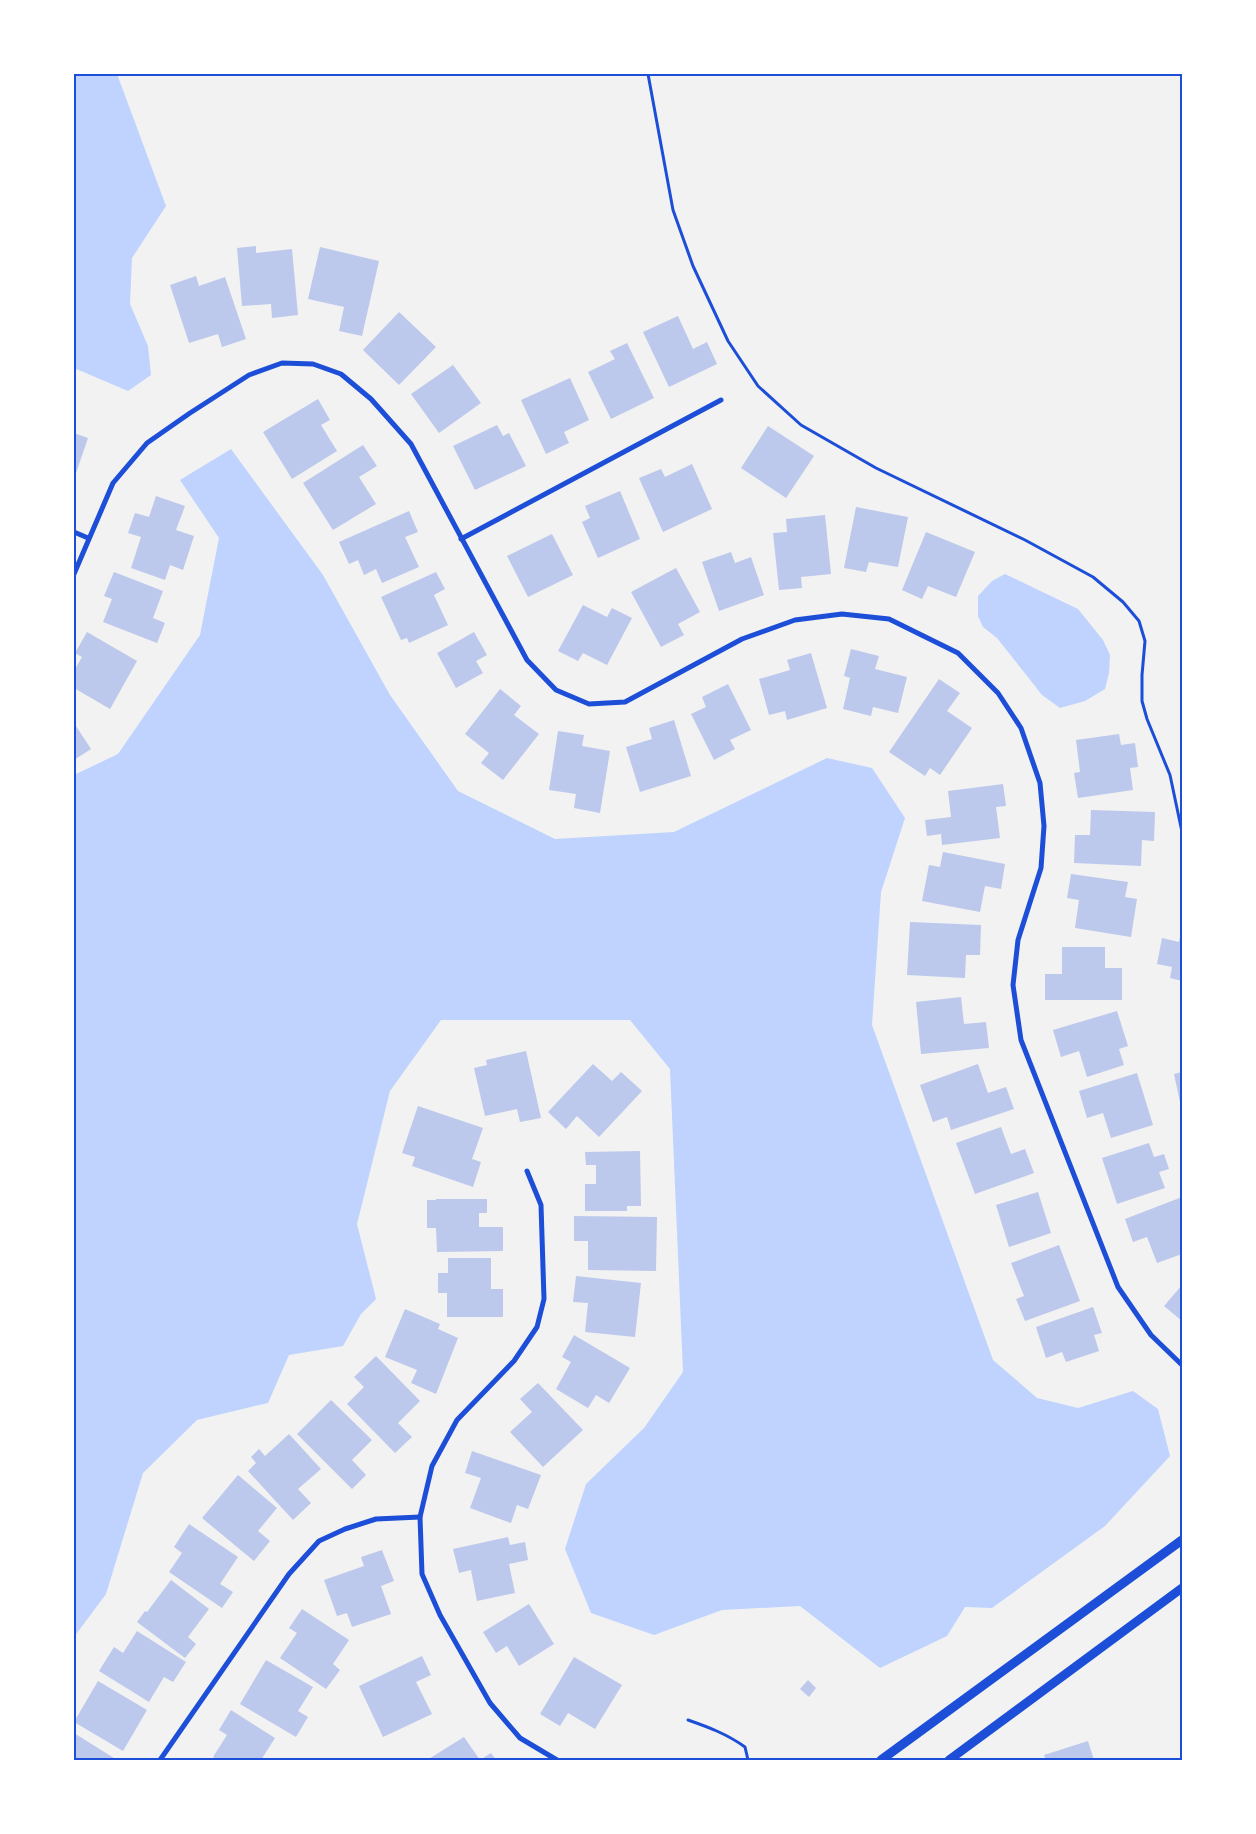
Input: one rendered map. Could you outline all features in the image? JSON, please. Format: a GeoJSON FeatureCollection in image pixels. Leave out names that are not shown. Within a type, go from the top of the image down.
{"type":"FeatureCollection","features":[{"type":"Feature","properties":{"kind":"street"},"geometry":{"type":"LineString","coordinates":[[74,574],[113,483],[147,444],[190,413],[249,375],[282,363],[312,364],[341,374],[371,399],[411,444],[527,660],[556,690],[589,704],[625,702],[742,639],[795,620],[842,614],[889,619],[958,652],[998,693],[1021,728],[1040,784],[1044,826],[1041,868],[1018,940],[1013,985],[1021,1040],[1118,1287],[1151,1336],[1182,1365]]}},
{"type":"Feature","properties":{"kind":"street"},"geometry":{"type":"LineString","coordinates":[[461,539],[721,400]]}},
{"type":"Feature","properties":{"kind":"street"},"geometry":{"type":"LineString","coordinates":[[74,532],[88,538]]}},
{"type":"Feature","properties":{"kind":"street"},"geometry":{"type":"LineString","coordinates":[[527,1171],[541,1205],[544,1299],[536,1327],[514,1361],[457,1420],[432,1466],[420,1516],[422,1574],[440,1615],[490,1703],[520,1738],[557,1760]]}},
{"type":"Feature","properties":{"kind":"street"},"geometry":{"type":"LineString","coordinates":[[160,1760],[289,1574],[319,1541],[345,1529],[376,1520],[420,1516]]}},
{"type":"Feature","properties":{"kind":"street"},"geometry":{"type":"LineString","coordinates":[[881,1760],[1182,1540]]}},
{"type":"Feature","properties":{"kind":"street"},"geometry":{"type":"LineString","coordinates":[[949,1760],[1182,1588]]}},
{"type":"Feature","properties":{"kind":"path"},"geometry":{"type":"LineString","coordinates":[[648,74],[673,210],[693,266],[728,340],[758,386],[801,425],[876,468],[1025,540],[1093,577],[1123,602],[1139,621],[1145,641],[1142,701],[1147,719],[1170,775],[1182,832]]}},
{"type":"Feature","properties":{"kind":"path"},"geometry":{"type":"LineString","coordinates":[[688,1720],[733,1738],[745,1747],[748,1760]]}},
{"type":"Feature","properties":{"kind":"water"},"geometry":{"type":"Polygon","coordinates":[[[74,74],[117,74],[166,206],[132,258],[130,304],[148,346],[151,375],[128,391],[74,368],[74,74]]]}},
{"type":"Feature","properties":{"kind":"water"},"geometry":{"type":"Polygon","coordinates":[[[231,449],[323,575],[390,695],[458,791],[555,839],[674,832],[827,758],[872,768],[905,818],[881,892],[872,1025],[993,1360],[1037,1398],[1078,1408],[1133,1391],[1158,1409],[1170,1456],[1105,1526],[992,1608],[965,1607],[947,1636],[880,1668],[800,1606],[722,1610],[654,1635],[591,1613],[565,1549],[586,1484],[644,1428],[683,1372],[670,1069],[630,1020],[441,1020],[390,1091],[357,1224],[376,1299],[361,1314],[343,1346],[289,1355],[268,1403],[197,1420],[143,1473],[106,1594],[74,1637],[74,775],[118,754],[200,635],[219,538],[180,480],[231,449]]]}},
{"type":"Feature","properties":{"kind":"water"},"geometry":{"type":"Polygon","coordinates":[[[1005,574],[1078,609],[1103,640],[1110,655],[1109,673],[1105,689],[1085,701],[1060,708],[1042,695],[997,638],[983,627],[978,616],[978,596],[992,581],[1005,574]]]}},
{"type":"Feature","properties":{"kind":"building"},"geometry":{"type":"Polygon","coordinates":[[[256,246],[256,253],[292,249],[298,315],[272,318],[271,304],[242,306],[237,248],[256,246]]]}},
{"type":"Feature","properties":{"kind":"building"},"geometry":{"type":"Polygon","coordinates":[[[320,247],[379,261],[362,336],[339,331],[344,307],[308,299],[320,247]]]}},
{"type":"Feature","properties":{"kind":"building"},"geometry":{"type":"Polygon","coordinates":[[[196,276],[199,286],[225,277],[246,339],[222,347],[218,334],[189,343],[170,285],[196,276]]]}},
{"type":"Feature","properties":{"kind":"building"},"geometry":{"type":"Polygon","coordinates":[[[399,312],[436,347],[399,385],[363,350],[399,312]]]}},
{"type":"Feature","properties":{"kind":"building"},"geometry":{"type":"Polygon","coordinates":[[[678,316],[693,349],[707,342],[717,364],[669,387],[643,332],[678,316]]]}},
{"type":"Feature","properties":{"kind":"building"},"geometry":{"type":"Polygon","coordinates":[[[627,343],[654,398],[611,419],[588,372],[615,359],[610,351],[627,343]]]}},
{"type":"Feature","properties":{"kind":"building"},"geometry":{"type":"Polygon","coordinates":[[[453,365],[481,403],[439,433],[411,394],[453,365]]]}},
{"type":"Feature","properties":{"kind":"building"},"geometry":{"type":"Polygon","coordinates":[[[570,378],[589,420],[564,432],[569,443],[546,454],[521,400],[570,378]]]}},
{"type":"Feature","properties":{"kind":"building"},"geometry":{"type":"Polygon","coordinates":[[[318,399],[330,420],[321,425],[337,451],[292,479],[263,432],[318,399]]]}},
{"type":"Feature","properties":{"kind":"building"},"geometry":{"type":"Polygon","coordinates":[[[497,425],[503,436],[509,433],[526,466],[475,490],[453,446],[497,425]]]}},
{"type":"Feature","properties":{"kind":"building"},"geometry":{"type":"Polygon","coordinates":[[[768,426],[814,456],[786,498],[741,468],[768,426]]]}},
{"type":"Feature","properties":{"kind":"building"},"geometry":{"type":"Polygon","coordinates":[[[74,433],[88,438],[74,479],[74,433]]]}},
{"type":"Feature","properties":{"kind":"building"},"geometry":{"type":"Polygon","coordinates":[[[363,445],[377,466],[359,477],[376,504],[333,530],[303,483],[363,445]]]}},
{"type":"Feature","properties":{"kind":"building"},"geometry":{"type":"Polygon","coordinates":[[[692,464],[712,509],[663,532],[639,478],[661,469],[665,477],[692,464]]]}},
{"type":"Feature","properties":{"kind":"building"},"geometry":{"type":"Polygon","coordinates":[[[620,491],[640,539],[598,558],[582,522],[590,518],[585,506],[620,491]]]}},
{"type":"Feature","properties":{"kind":"building"},"geometry":{"type":"Polygon","coordinates":[[[156,496],[185,506],[176,530],[194,536],[183,570],[170,565],[165,580],[131,568],[141,537],[128,533],[135,513],[149,517],[156,496]]]}},
{"type":"Feature","properties":{"kind":"building"},"geometry":{"type":"Polygon","coordinates":[[[856,507],[908,517],[898,567],[869,562],[866,572],[844,568],[856,507]]]}},
{"type":"Feature","properties":{"kind":"building"},"geometry":{"type":"Polygon","coordinates":[[[409,511],[418,532],[405,537],[419,567],[382,583],[376,569],[364,575],[358,560],[349,564],[339,542],[409,511]]]}},
{"type":"Feature","properties":{"kind":"building"},"geometry":{"type":"Polygon","coordinates":[[[825,515],[831,574],[801,577],[802,588],[779,590],[773,533],[787,532],[786,519],[825,515]]]}},
{"type":"Feature","properties":{"kind":"building"},"geometry":{"type":"Polygon","coordinates":[[[926,532],[975,552],[956,597],[928,586],[922,599],[902,590],[926,532]]]}},
{"type":"Feature","properties":{"kind":"building"},"geometry":{"type":"Polygon","coordinates":[[[552,534],[573,575],[528,597],[507,556],[552,534]]]}},
{"type":"Feature","properties":{"kind":"building"},"geometry":{"type":"Polygon","coordinates":[[[731,552],[735,563],[751,557],[764,595],[719,611],[702,562],[731,552]]]}},
{"type":"Feature","properties":{"kind":"building"},"geometry":{"type":"Polygon","coordinates":[[[676,568],[700,612],[678,624],[684,635],[661,647],[631,592],[676,568]]]}},
{"type":"Feature","properties":{"kind":"building"},"geometry":{"type":"Polygon","coordinates":[[[114,572],[163,591],[153,618],[165,623],[157,643],[103,622],[112,599],[104,596],[114,572]]]}},
{"type":"Feature","properties":{"kind":"building"},"geometry":{"type":"Polygon","coordinates":[[[436,572],[445,589],[434,595],[448,625],[409,643],[407,638],[401,640],[381,597],[436,572]]]}},
{"type":"Feature","properties":{"kind":"building"},"geometry":{"type":"Polygon","coordinates":[[[583,605],[607,617],[612,608],[632,618],[607,665],[583,653],[578,661],[558,651],[583,605]]]}},
{"type":"Feature","properties":{"kind":"building"},"geometry":{"type":"Polygon","coordinates":[[[87,632],[137,661],[110,709],[74,688],[74,671],[82,657],[75,653],[87,632]]]}},
{"type":"Feature","properties":{"kind":"building"},"geometry":{"type":"Polygon","coordinates":[[[474,632],[487,655],[476,661],[483,673],[456,688],[437,653],[474,632]]]}},
{"type":"Feature","properties":{"kind":"building"},"geometry":{"type":"Polygon","coordinates":[[[851,649],[879,656],[875,669],[907,677],[898,713],[873,707],[871,716],[843,709],[850,678],[844,676],[851,649]]]}},
{"type":"Feature","properties":{"kind":"building"},"geometry":{"type":"Polygon","coordinates":[[[811,653],[827,708],[787,720],[785,711],[769,715],[759,679],[790,670],[787,660],[811,653]]]}},
{"type":"Feature","properties":{"kind":"building"},"geometry":{"type":"Polygon","coordinates":[[[939,679],[960,693],[947,711],[972,728],[940,775],[930,768],[925,776],[889,752],[939,679]]]}},
{"type":"Feature","properties":{"kind":"building"},"geometry":{"type":"Polygon","coordinates":[[[728,684],[751,730],[730,740],[735,749],[714,760],[691,714],[706,707],[702,697],[728,684]]]}},
{"type":"Feature","properties":{"kind":"building"},"geometry":{"type":"Polygon","coordinates":[[[500,689],[521,706],[514,715],[539,734],[503,780],[481,763],[489,753],[465,734],[500,689]]]}},
{"type":"Feature","properties":{"kind":"building"},"geometry":{"type":"Polygon","coordinates":[[[674,720],[691,776],[640,792],[626,747],[652,739],[649,728],[674,720]]]}},
{"type":"Feature","properties":{"kind":"building"},"geometry":{"type":"Polygon","coordinates":[[[74,723],[91,749],[74,760],[74,723]]]}},
{"type":"Feature","properties":{"kind":"building"},"geometry":{"type":"Polygon","coordinates":[[[558,731],[584,735],[582,746],[610,751],[600,813],[574,808],[576,794],[549,790],[558,731]]]}},
{"type":"Feature","properties":{"kind":"building"},"geometry":{"type":"Polygon","coordinates":[[[1119,734],[1121,745],[1135,743],[1138,767],[1130,768],[1133,790],[1078,798],[1074,773],[1080,772],[1076,740],[1119,734]]]}},
{"type":"Feature","properties":{"kind":"building"},"geometry":{"type":"Polygon","coordinates":[[[1003,784],[1006,806],[996,807],[1000,838],[942,845],[941,834],[927,836],[925,820],[951,817],[948,791],[1003,784]]]}},
{"type":"Feature","properties":{"kind":"building"},"geometry":{"type":"Polygon","coordinates":[[[1091,810],[1155,812],[1154,841],[1142,840],[1141,866],[1074,863],[1075,835],[1090,835],[1091,810]]]}},
{"type":"Feature","properties":{"kind":"building"},"geometry":{"type":"Polygon","coordinates":[[[943,852],[1005,864],[1001,889],[985,886],[980,912],[922,901],[929,865],[940,867],[943,852]]]}},
{"type":"Feature","properties":{"kind":"building"},"geometry":{"type":"Polygon","coordinates":[[[1071,874],[1128,882],[1125,897],[1137,899],[1131,937],[1075,928],[1079,900],[1067,898],[1071,874]]]}},
{"type":"Feature","properties":{"kind":"building"},"geometry":{"type":"Polygon","coordinates":[[[910,922],[981,925],[980,955],[966,955],[965,978],[907,975],[910,922]]]}},
{"type":"Feature","properties":{"kind":"building"},"geometry":{"type":"Polygon","coordinates":[[[1181,931],[1182,981],[1170,978],[1172,967],[1157,964],[1162,938],[1179,942],[1181,931]]]}},
{"type":"Feature","properties":{"kind":"building"},"geometry":{"type":"Polygon","coordinates":[[[1062,947],[1105,947],[1105,968],[1122,968],[1122,1000],[1045,1000],[1045,974],[1062,974],[1062,947]]]}},
{"type":"Feature","properties":{"kind":"building"},"geometry":{"type":"Polygon","coordinates":[[[961,997],[964,1024],[986,1022],[989,1048],[921,1054],[916,1002],[961,997]]]}},
{"type":"Feature","properties":{"kind":"building"},"geometry":{"type":"Polygon","coordinates":[[[1117,1011],[1128,1046],[1119,1049],[1124,1065],[1087,1077],[1079,1051],[1061,1057],[1053,1030],[1117,1011]]]}},
{"type":"Feature","properties":{"kind":"building"},"geometry":{"type":"Polygon","coordinates":[[[526,1051],[541,1118],[520,1122],[517,1109],[485,1116],[474,1068],[487,1065],[486,1060],[526,1051]]]}},
{"type":"Feature","properties":{"kind":"building"},"geometry":{"type":"Polygon","coordinates":[[[593,1064],[612,1081],[621,1072],[642,1091],[599,1137],[577,1116],[566,1129],[548,1112],[593,1064]]]}},
{"type":"Feature","properties":{"kind":"building"},"geometry":{"type":"Polygon","coordinates":[[[978,1064],[988,1093],[1006,1087],[1014,1109],[951,1130],[947,1117],[933,1122],[920,1085],[978,1064]]]}},
{"type":"Feature","properties":{"kind":"building"},"geometry":{"type":"Polygon","coordinates":[[[1182,1072],[1182,1107],[1181,1107],[1174,1074],[1182,1072]]]}},
{"type":"Feature","properties":{"kind":"building"},"geometry":{"type":"Polygon","coordinates":[[[1137,1073],[1153,1125],[1111,1138],[1103,1113],[1087,1118],[1079,1091],[1137,1073]]]}},
{"type":"Feature","properties":{"kind":"building"},"geometry":{"type":"Polygon","coordinates":[[[418,1106],[483,1128],[472,1159],[481,1162],[473,1187],[412,1166],[415,1157],[402,1153],[418,1106]]]}},
{"type":"Feature","properties":{"kind":"building"},"geometry":{"type":"Polygon","coordinates":[[[1001,1127],[1011,1154],[1025,1149],[1034,1173],[975,1194],[956,1143],[1001,1127]]]}},
{"type":"Feature","properties":{"kind":"building"},"geometry":{"type":"Polygon","coordinates":[[[1149,1143],[1154,1157],[1164,1154],[1169,1169],[1159,1172],[1165,1188],[1117,1204],[1102,1158],[1149,1143]]]}},
{"type":"Feature","properties":{"kind":"building"},"geometry":{"type":"Polygon","coordinates":[[[640,1151],[641,1206],[627,1206],[627,1211],[585,1211],[585,1184],[596,1184],[596,1165],[586,1165],[585,1152],[640,1151]]]}},
{"type":"Feature","properties":{"kind":"building"},"geometry":{"type":"Polygon","coordinates":[[[1038,1192],[1051,1233],[1009,1247],[996,1205],[1038,1192]]]}},
{"type":"Feature","properties":{"kind":"building"},"geometry":{"type":"Polygon","coordinates":[[[1182,1197],[1182,1254],[1157,1263],[1147,1237],[1133,1242],[1125,1219],[1182,1197]]]}},
{"type":"Feature","properties":{"kind":"building"},"geometry":{"type":"Polygon","coordinates":[[[487,1199],[487,1213],[479,1213],[479,1227],[503,1227],[503,1251],[437,1252],[436,1228],[427,1228],[427,1200],[487,1199]]]}},
{"type":"Feature","properties":{"kind":"building"},"geometry":{"type":"Polygon","coordinates":[[[574,1216],[657,1217],[656,1271],[588,1270],[588,1241],[574,1241],[574,1216]]]}},
{"type":"Feature","properties":{"kind":"building"},"geometry":{"type":"Polygon","coordinates":[[[1059,1245],[1080,1301],[1025,1321],[1016,1299],[1024,1296],[1011,1263],[1059,1245]]]}},
{"type":"Feature","properties":{"kind":"building"},"geometry":{"type":"Polygon","coordinates":[[[448,1258],[491,1258],[491,1289],[503,1289],[503,1317],[447,1317],[447,1293],[438,1293],[438,1273],[448,1273],[448,1258]]]}},
{"type":"Feature","properties":{"kind":"building"},"geometry":{"type":"Polygon","coordinates":[[[576,1276],[641,1283],[635,1337],[585,1332],[588,1303],[573,1302],[576,1276]]]}},
{"type":"Feature","properties":{"kind":"building"},"geometry":{"type":"Polygon","coordinates":[[[1182,1285],[1182,1321],[1164,1306],[1182,1285]]]}},
{"type":"Feature","properties":{"kind":"building"},"geometry":{"type":"Polygon","coordinates":[[[1093,1307],[1102,1333],[1094,1335],[1099,1351],[1066,1362],[1062,1352],[1046,1358],[1036,1327],[1093,1307]]]}},
{"type":"Feature","properties":{"kind":"building"},"geometry":{"type":"Polygon","coordinates":[[[405,1309],[440,1324],[438,1329],[458,1338],[436,1394],[411,1383],[417,1370],[385,1357],[405,1309]]]}},
{"type":"Feature","properties":{"kind":"building"},"geometry":{"type":"Polygon","coordinates":[[[574,1335],[630,1368],[609,1403],[596,1395],[588,1408],[556,1389],[571,1362],[562,1357],[574,1335]]]}},
{"type":"Feature","properties":{"kind":"building"},"geometry":{"type":"Polygon","coordinates":[[[376,1356],[420,1401],[398,1423],[412,1437],[395,1453],[347,1404],[364,1387],[354,1377],[376,1356]]]}},
{"type":"Feature","properties":{"kind":"building"},"geometry":{"type":"Polygon","coordinates":[[[538,1383],[583,1430],[543,1467],[510,1432],[532,1412],[520,1399],[538,1383]]]}},
{"type":"Feature","properties":{"kind":"building"},"geometry":{"type":"Polygon","coordinates":[[[331,1400],[372,1440],[352,1460],[366,1475],[352,1489],[297,1434],[331,1400]]]}},
{"type":"Feature","properties":{"kind":"building"},"geometry":{"type":"Polygon","coordinates":[[[289,1434],[321,1469],[298,1489],[311,1503],[293,1520],[248,1471],[256,1463],[251,1457],[259,1449],[265,1456],[289,1434]]]}},
{"type":"Feature","properties":{"kind":"building"},"geometry":{"type":"Polygon","coordinates":[[[472,1451],[541,1475],[528,1509],[517,1505],[511,1523],[470,1508],[481,1478],[465,1473],[472,1451]]]}},
{"type":"Feature","properties":{"kind":"building"},"geometry":{"type":"Polygon","coordinates":[[[238,1475],[277,1508],[258,1531],[270,1541],[254,1561],[202,1518],[238,1475]]]}},
{"type":"Feature","properties":{"kind":"building"},"geometry":{"type":"Polygon","coordinates":[[[189,1524],[238,1557],[220,1584],[233,1592],[222,1608],[169,1572],[182,1553],[174,1547],[189,1524]]]}},
{"type":"Feature","properties":{"kind":"building"},"geometry":{"type":"Polygon","coordinates":[[[508,1537],[510,1545],[525,1542],[528,1560],[509,1564],[515,1593],[477,1601],[471,1570],[459,1573],[453,1549],[508,1537]]]}},
{"type":"Feature","properties":{"kind":"building"},"geometry":{"type":"Polygon","coordinates":[[[382,1550],[394,1581],[381,1586],[391,1614],[352,1627],[347,1613],[337,1616],[324,1580],[364,1566],[361,1557],[382,1550]]]}},
{"type":"Feature","properties":{"kind":"building"},"geometry":{"type":"Polygon","coordinates":[[[171,1580],[209,1609],[188,1637],[196,1644],[185,1658],[137,1622],[171,1580]]]}},
{"type":"Feature","properties":{"kind":"building"},"geometry":{"type":"Polygon","coordinates":[[[529,1604],[554,1644],[519,1666],[507,1646],[496,1653],[483,1632],[529,1604]]]}},
{"type":"Feature","properties":{"kind":"building"},"geometry":{"type":"Polygon","coordinates":[[[302,1609],[349,1640],[333,1664],[340,1670],[326,1689],[280,1658],[297,1633],[289,1628],[302,1609]]]}},
{"type":"Feature","properties":{"kind":"building"},"geometry":{"type":"Polygon","coordinates":[[[137,1631],[186,1662],[173,1682],[164,1677],[149,1702],[99,1671],[114,1647],[123,1653],[137,1631]]]}},
{"type":"Feature","properties":{"kind":"building"},"geometry":{"type":"Polygon","coordinates":[[[422,1656],[431,1675],[416,1682],[432,1714],[383,1737],[359,1686],[422,1656]]]}},
{"type":"Feature","properties":{"kind":"building"},"geometry":{"type":"Polygon","coordinates":[[[574,1657],[622,1685],[595,1729],[568,1713],[560,1726],[540,1714],[574,1657]]]}},
{"type":"Feature","properties":{"kind":"building"},"geometry":{"type":"Polygon","coordinates":[[[266,1660],[313,1687],[298,1711],[308,1717],[296,1737],[240,1704],[266,1660]]]}},
{"type":"Feature","properties":{"kind":"building"},"geometry":{"type":"Polygon","coordinates":[[[808,1680],[816,1688],[809,1697],[800,1689],[808,1680]]]}},
{"type":"Feature","properties":{"kind":"building"},"geometry":{"type":"Polygon","coordinates":[[[98,1681],[147,1710],[123,1751],[74,1722],[98,1681]]]}},
{"type":"Feature","properties":{"kind":"building"},"geometry":{"type":"Polygon","coordinates":[[[231,1710],[275,1738],[261,1760],[218,1760],[213,1757],[227,1735],[219,1730],[231,1710]]]}},
{"type":"Feature","properties":{"kind":"building"},"geometry":{"type":"Polygon","coordinates":[[[74,1733],[117,1760],[74,1760],[74,1733]]]}},
{"type":"Feature","properties":{"kind":"building"},"geometry":{"type":"Polygon","coordinates":[[[464,1737],[480,1760],[427,1760],[464,1737]]]}},
{"type":"Feature","properties":{"kind":"building"},"geometry":{"type":"Polygon","coordinates":[[[1088,1741],[1094,1760],[1046,1760],[1044,1755],[1088,1741]]]}},
{"type":"Feature","properties":{"kind":"building"},"geometry":{"type":"Polygon","coordinates":[[[491,1753],[496,1760],[480,1760],[491,1753]]]}}]}
